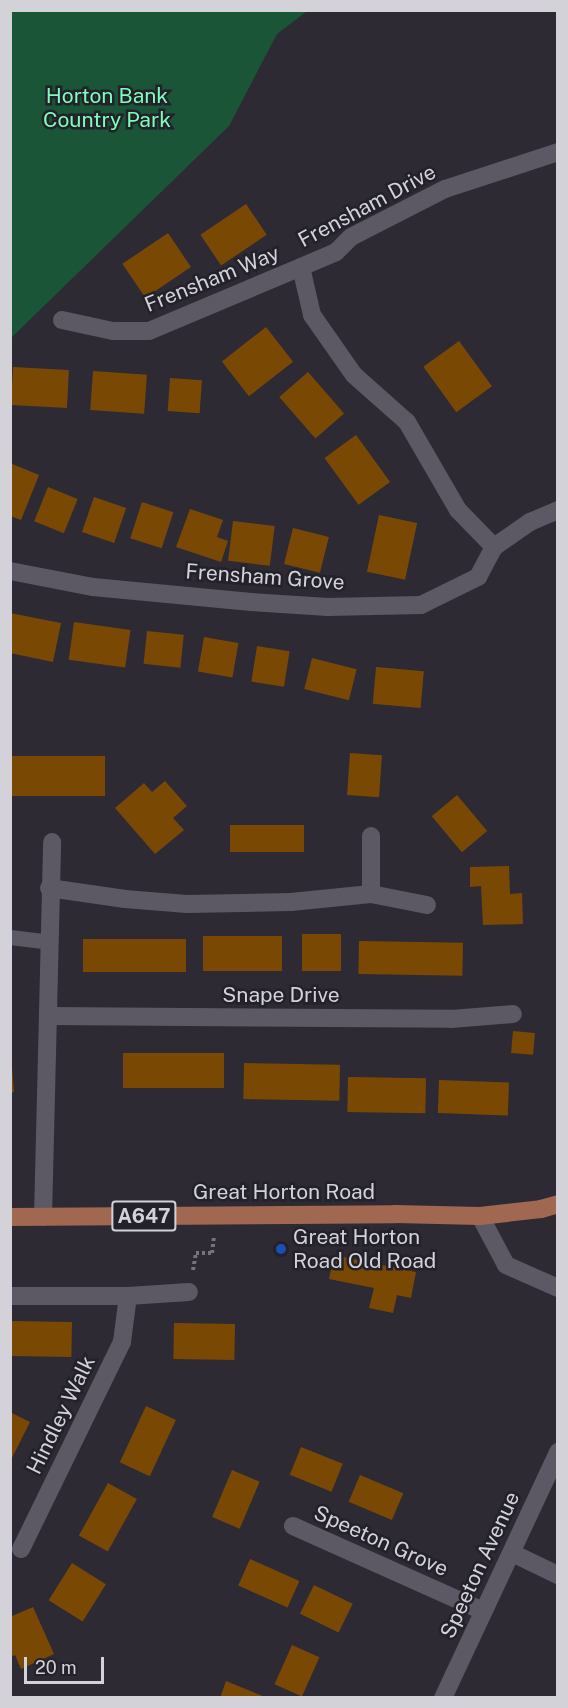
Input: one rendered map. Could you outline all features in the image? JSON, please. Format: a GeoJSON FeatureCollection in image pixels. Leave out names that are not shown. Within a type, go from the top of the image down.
{"type":"FeatureCollection","features":[{"type":"Feature","properties":{"kind":"main road","name":"Great Horton Road"},"geometry":{"type":"LineString","coordinates":[[10,1217],[480,1216],[541,1209],[558,1204]]}},
{"type":"Feature","properties":{"kind":"street","name":"Frensham Drive"},"geometry":{"type":"LineString","coordinates":[[301,267],[336,252],[351,237],[445,189],[558,152]]}},
{"type":"Feature","properties":{"kind":"street","name":"Frensham Way"},"geometry":{"type":"LineString","coordinates":[[62,320],[113,331],[149,331],[301,267],[312,315],[354,375],[407,422],[458,510],[494,547]]}},
{"type":"Feature","properties":{"kind":"street","name":"Frensham Grove"},"geometry":{"type":"LineString","coordinates":[[10,571],[93,587],[251,602],[328,608],[421,604],[478,577],[494,547],[530,522],[558,510]]}},
{"type":"Feature","properties":{"kind":"street"},"geometry":{"type":"LineString","coordinates":[[371,836],[371,894]]}},
{"type":"Feature","properties":{"kind":"street"},"geometry":{"type":"LineString","coordinates":[[43,1217],[51,842]]}},
{"type":"Feature","properties":{"kind":"street"},"geometry":{"type":"LineString","coordinates":[[49,888],[125,899],[187,904],[291,902],[371,894],[427,905]]}},
{"type":"Feature","properties":{"kind":"street","name":"Snape Drive"},"geometry":{"type":"LineString","coordinates":[[49,1016],[451,1019],[513,1014]]}},
{"type":"Feature","properties":{"kind":"street"},"geometry":{"type":"LineString","coordinates":[[480,1216],[506,1265],[558,1288]]}},
{"type":"Feature","properties":{"kind":"street"},"geometry":{"type":"LineString","coordinates":[[10,1296],[128,1296],[189,1292]]}},
{"type":"Feature","properties":{"kind":"street","name":"Hindley Walk"},"geometry":{"type":"LineString","coordinates":[[21,1549],[122,1342],[128,1296]]}},
{"type":"Feature","properties":{"kind":"street","name":"Speeton Avenue"},"geometry":{"type":"LineString","coordinates":[[443,1698],[558,1452]]}},
{"type":"Feature","properties":{"kind":"street","name":"Speeton Grove"},"geometry":{"type":"LineString","coordinates":[[293,1526],[483,1611]]}},
{"type":"Feature","properties":{"kind":"street"},"geometry":{"type":"LineString","coordinates":[[512,1553],[558,1575]]}},
{"type":"Feature","properties":{"kind":"lane"},"geometry":{"type":"LineString","coordinates":[[10,937],[49,942]]}},
{"type":"Feature","properties":{"kind":"path"},"geometry":{"type":"LineString","coordinates":[[189,1292],[196,1253],[212,1253],[217,1216]]}},
{"type":"Feature","properties":{"kind":"green space","name":"Horton Bank Country Park"},"geometry":{"type":"Polygon","coordinates":[[[11,10],[307,11],[277,34],[229,126],[11,338],[11,10]]]}},
{"type":"Feature","properties":{"kind":"building"},"geometry":{"type":"Polygon","coordinates":[[[246,204],[267,235],[221,265],[200,235],[246,204]]]}},
{"type":"Feature","properties":{"kind":"building"},"geometry":{"type":"Polygon","coordinates":[[[168,233],[191,267],[145,298],[122,264],[168,233]]]}},
{"type":"Feature","properties":{"kind":"building"},"geometry":{"type":"Polygon","coordinates":[[[266,327],[293,362],[249,396],[222,361],[266,327]]]}},
{"type":"Feature","properties":{"kind":"building"},"geometry":{"type":"Polygon","coordinates":[[[459,341],[492,386],[456,412],[423,367],[459,341]]]}},
{"type":"Feature","properties":{"kind":"building"},"geometry":{"type":"Polygon","coordinates":[[[13,367],[69,370],[67,408],[11,405],[13,367]]]}},
{"type":"Feature","properties":{"kind":"building"},"geometry":{"type":"Polygon","coordinates":[[[93,371],[147,375],[144,414],[90,410],[93,371]]]}},
{"type":"Feature","properties":{"kind":"building"},"geometry":{"type":"Polygon","coordinates":[[[308,372],[344,414],[315,438],[279,397],[308,372]]]}},
{"type":"Feature","properties":{"kind":"building"},"geometry":{"type":"Polygon","coordinates":[[[170,378],[202,380],[200,413],[168,411],[170,378]]]}},
{"type":"Feature","properties":{"kind":"building"},"geometry":{"type":"Polygon","coordinates":[[[356,435],[390,482],[359,505],[324,458],[356,435]]]}},
{"type":"Feature","properties":{"kind":"building"},"geometry":{"type":"Polygon","coordinates":[[[10,463],[39,475],[21,520],[10,516],[10,463]]]}},
{"type":"Feature","properties":{"kind":"building"},"geometry":{"type":"Polygon","coordinates":[[[48,487],[78,499],[64,533],[34,521],[48,487]]]}},
{"type":"Feature","properties":{"kind":"building"},"geometry":{"type":"Polygon","coordinates":[[[94,497],[126,508],[114,543],[82,532],[94,497]]]}},
{"type":"Feature","properties":{"kind":"building"},"geometry":{"type":"Polygon","coordinates":[[[142,502],[173,512],[162,548],[130,538],[142,502]]]}},
{"type":"Feature","properties":{"kind":"building"},"geometry":{"type":"Polygon","coordinates":[[[190,509],[223,520],[217,537],[228,541],[221,562],[176,547],[190,509]]]}},
{"type":"Feature","properties":{"kind":"building"},"geometry":{"type":"Polygon","coordinates":[[[379,515],[417,523],[405,580],[367,572],[379,515]]]}},
{"type":"Feature","properties":{"kind":"building"},"geometry":{"type":"Polygon","coordinates":[[[233,521],[275,526],[270,566],[228,561],[233,521]]]}},
{"type":"Feature","properties":{"kind":"building"},"geometry":{"type":"Polygon","coordinates":[[[293,528],[329,537],[320,573],[284,564],[293,528]]]}},
{"type":"Feature","properties":{"kind":"building"},"geometry":{"type":"Polygon","coordinates":[[[10,613],[61,623],[53,662],[10,653],[10,613]]]}},
{"type":"Feature","properties":{"kind":"building"},"geometry":{"type":"Polygon","coordinates":[[[74,622],[130,630],[125,668],[69,660],[74,622]]]}},
{"type":"Feature","properties":{"kind":"building"},"geometry":{"type":"Polygon","coordinates":[[[147,631],[184,635],[180,668],[144,664],[147,631]]]}},
{"type":"Feature","properties":{"kind":"building"},"geometry":{"type":"Polygon","coordinates":[[[204,637],[238,643],[232,678],[198,671],[204,637]]]}},
{"type":"Feature","properties":{"kind":"building"},"geometry":{"type":"Polygon","coordinates":[[[257,646],[290,651],[284,687],[251,682],[257,646]]]}},
{"type":"Feature","properties":{"kind":"building"},"geometry":{"type":"Polygon","coordinates":[[[312,658],[357,669],[349,700],[304,689],[312,658]]]}},
{"type":"Feature","properties":{"kind":"building"},"geometry":{"type":"Polygon","coordinates":[[[376,667],[424,671],[421,708],[373,704],[376,667]]]}},
{"type":"Feature","properties":{"kind":"building"},"geometry":{"type":"Polygon","coordinates":[[[350,753],[382,755],[379,797],[347,795],[350,753]]]}},
{"type":"Feature","properties":{"kind":"building"},"geometry":{"type":"Polygon","coordinates":[[[10,756],[105,756],[105,796],[10,796],[10,756]]]}},
{"type":"Feature","properties":{"kind":"building"},"geometry":{"type":"Polygon","coordinates":[[[165,781],[187,806],[173,818],[184,830],[155,854],[115,808],[144,783],[152,792],[165,781]]]}},
{"type":"Feature","properties":{"kind":"building"},"geometry":{"type":"Polygon","coordinates":[[[457,795],[487,831],[462,852],[432,816],[457,795]]]}},
{"type":"Feature","properties":{"kind":"building"},"geometry":{"type":"Polygon","coordinates":[[[230,825],[304,825],[304,852],[230,852],[230,825]]]}},
{"type":"Feature","properties":{"kind":"building"},"geometry":{"type":"Polygon","coordinates":[[[509,866],[510,894],[522,893],[523,924],[483,925],[481,886],[470,887],[470,867],[509,866]]]}},
{"type":"Feature","properties":{"kind":"building"},"geometry":{"type":"Polygon","coordinates":[[[302,934],[341,934],[341,971],[302,971],[302,934]]]}},
{"type":"Feature","properties":{"kind":"building"},"geometry":{"type":"Polygon","coordinates":[[[203,936],[282,936],[282,971],[203,971],[203,936]]]}},
{"type":"Feature","properties":{"kind":"building"},"geometry":{"type":"Polygon","coordinates":[[[83,939],[186,939],[186,972],[83,972],[83,939]]]}},
{"type":"Feature","properties":{"kind":"building"},"geometry":{"type":"Polygon","coordinates":[[[359,941],[463,943],[462,976],[358,974],[359,941]]]}},
{"type":"Feature","properties":{"kind":"building"},"geometry":{"type":"Polygon","coordinates":[[[513,1031],[535,1033],[533,1055],[511,1053],[513,1031]]]}},
{"type":"Feature","properties":{"kind":"building"},"geometry":{"type":"Polygon","coordinates":[[[123,1053],[224,1053],[224,1088],[123,1088],[123,1053]]]}},
{"type":"Feature","properties":{"kind":"building"},"geometry":{"type":"Polygon","coordinates":[[[244,1063],[340,1065],[339,1101],[243,1099],[244,1063]]]}},
{"type":"Feature","properties":{"kind":"building"},"geometry":{"type":"Polygon","coordinates":[[[10,1068],[12,1068],[14,1092],[10,1093],[10,1068]]]}},
{"type":"Feature","properties":{"kind":"building"},"geometry":{"type":"Polygon","coordinates":[[[348,1077],[426,1078],[425,1113],[347,1112],[348,1077]]]}},
{"type":"Feature","properties":{"kind":"building"},"geometry":{"type":"Polygon","coordinates":[[[439,1080],[509,1082],[508,1115],[438,1113],[439,1080]]]}},
{"type":"Feature","properties":{"kind":"building"},"geometry":{"type":"Polygon","coordinates":[[[334,1255],[416,1272],[411,1298],[397,1295],[393,1313],[369,1308],[374,1288],[329,1279],[334,1255]]]}},
{"type":"Feature","properties":{"kind":"building"},"geometry":{"type":"Polygon","coordinates":[[[12,1321],[72,1322],[71,1357],[11,1356],[12,1321]]]}},
{"type":"Feature","properties":{"kind":"building"},"geometry":{"type":"Polygon","coordinates":[[[174,1323],[235,1324],[234,1360],[173,1359],[174,1323]]]}},
{"type":"Feature","properties":{"kind":"building"},"geometry":{"type":"Polygon","coordinates":[[[146,1406],[176,1420],[150,1476],[120,1462],[146,1406]]]}},
{"type":"Feature","properties":{"kind":"building"},"geometry":{"type":"Polygon","coordinates":[[[10,1412],[30,1422],[10,1462],[10,1412]]]}},
{"type":"Feature","properties":{"kind":"building"},"geometry":{"type":"Polygon","coordinates":[[[301,1447],[343,1464],[331,1492],[290,1475],[301,1447]]]}},
{"type":"Feature","properties":{"kind":"building"},"geometry":{"type":"Polygon","coordinates":[[[232,1470],[260,1482],[240,1529],[212,1517],[232,1470]]]}},
{"type":"Feature","properties":{"kind":"building"},"geometry":{"type":"Polygon","coordinates":[[[360,1475],[403,1493],[392,1520],[349,1502],[360,1475]]]}},
{"type":"Feature","properties":{"kind":"building"},"geometry":{"type":"Polygon","coordinates":[[[108,1483],[137,1499],[108,1551],[79,1535],[108,1483]]]}},
{"type":"Feature","properties":{"kind":"building"},"geometry":{"type":"Polygon","coordinates":[[[250,1559],[299,1581],[288,1607],[238,1585],[250,1559]]]}},
{"type":"Feature","properties":{"kind":"building"},"geometry":{"type":"Polygon","coordinates":[[[72,1563],[106,1584],[83,1622],[49,1600],[72,1563]]]}},
{"type":"Feature","properties":{"kind":"building"},"geometry":{"type":"Polygon","coordinates":[[[314,1585],[353,1604],[339,1633],[300,1614],[314,1585]]]}},
{"type":"Feature","properties":{"kind":"building"},"geometry":{"type":"Polygon","coordinates":[[[33,1607],[54,1654],[21,1669],[15,1655],[10,1657],[10,1617],[33,1607]]]}},
{"type":"Feature","properties":{"kind":"building"},"geometry":{"type":"Polygon","coordinates":[[[292,1645],[319,1657],[302,1696],[275,1684],[292,1645]]]}},
{"type":"Feature","properties":{"kind":"building"},"geometry":{"type":"Polygon","coordinates":[[[226,1681],[265,1697],[265,1698],[220,1698],[226,1681]]]}},
{"type":"Feature","properties":{"kind":"place","name":"Great Horton Road Old Road"},"geometry":{"type":"Point","coordinates":[281,1249]}}]}
